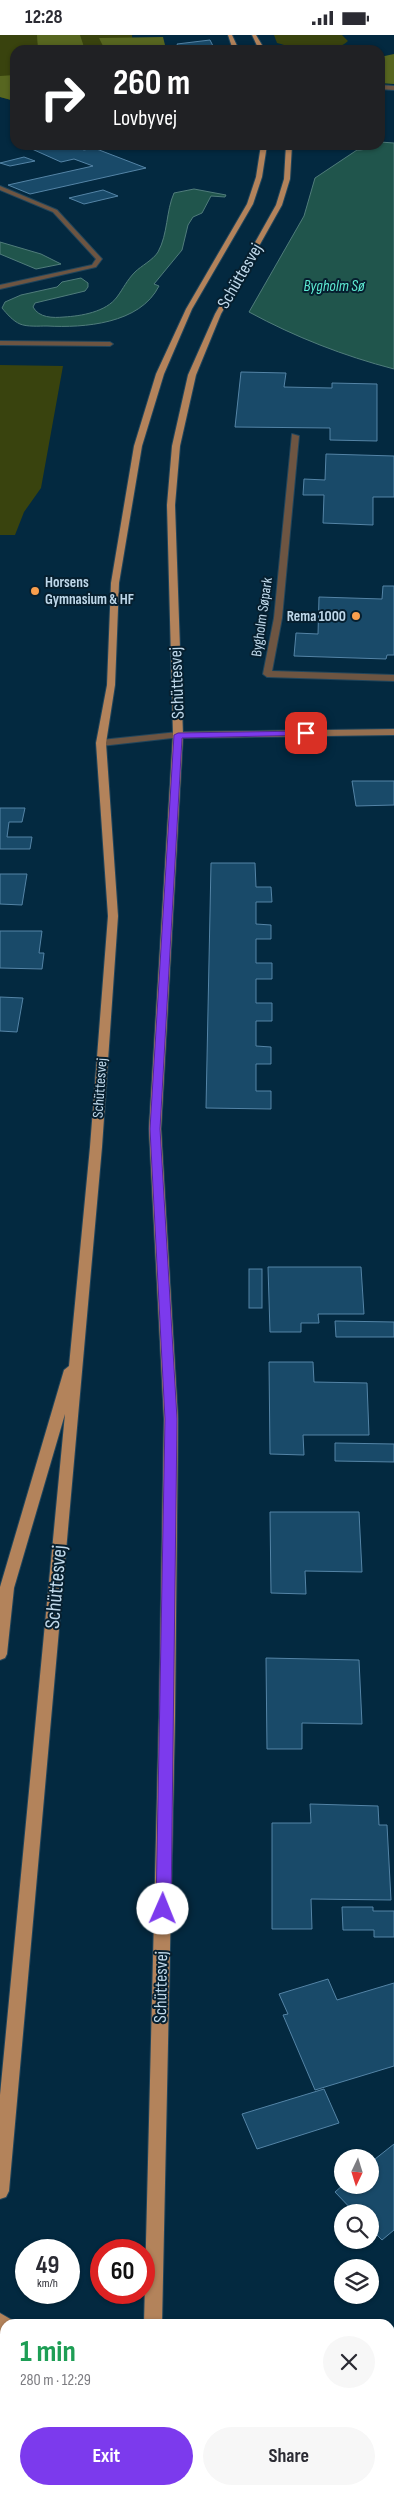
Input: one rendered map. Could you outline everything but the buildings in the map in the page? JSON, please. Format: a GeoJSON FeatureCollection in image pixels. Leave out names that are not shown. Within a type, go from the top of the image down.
{"type":"FeatureCollection","features":[{"type":"Feature","properties":{"kind":"main road","name":"Schüttesvej"},"geometry":{"type":"LineString","coordinates":[[0,2191],[79,1341],[113,916],[101,743],[111,685],[115,583],[138,446],[160,374],[189,309],[250,204],[259,177],[263,150]]}},
{"type":"Feature","properties":{"kind":"main road","name":"Schüttesvej"},"geometry":{"type":"LineString","coordinates":[[152,2319],[167,1716],[171,1419],[155,1129],[178,735],[171,505],[176,446],[192,375],[218,314],[279,205],[286,179],[289,150]]}},
{"type":"Feature","properties":{"kind":"main road","name":"Schüttesvej"},"geometry":{"type":"LineString","coordinates":[[0,1654],[7,1587],[79,1341]]}},
{"type":"Feature","properties":{"kind":"street"},"geometry":{"type":"LineString","coordinates":[[0,188],[55,211],[99,259],[94,266],[0,287]]}},
{"type":"Feature","properties":{"kind":"street"},"geometry":{"type":"LineString","coordinates":[[0,343],[110,344]]}},
{"type":"Feature","properties":{"kind":"street","name":"Bygholm Søpark"},"geometry":{"type":"LineString","coordinates":[[295,436],[278,619],[267,675],[394,678]]}},
{"type":"Feature","properties":{"kind":"street"},"geometry":{"type":"LineString","coordinates":[[101,743],[178,735],[394,732]]}},
{"type":"Feature","properties":{"kind":"shaded area"},"geometry":{"type":"Polygon","coordinates":[[[0,35],[132,35],[133,45],[10,45],[10,100],[0,97],[0,35]]]}},
{"type":"Feature","properties":{"kind":"shaded area"},"geometry":{"type":"Polygon","coordinates":[[[274,35],[342,35],[348,41],[342,45],[284,45],[277,43],[274,35]]]}},
{"type":"Feature","properties":{"kind":"shaded area"},"geometry":{"type":"Polygon","coordinates":[[[0,365],[63,366],[41,488],[24,512],[15,535],[0,535],[0,365]]]}},
{"type":"Feature","properties":{"kind":"green space"},"geometry":{"type":"Polygon","coordinates":[[[37,35],[80,35],[83,45],[38,45],[37,35]]]}},
{"type":"Feature","properties":{"kind":"green space"},"geometry":{"type":"Polygon","coordinates":[[[163,37],[165,45],[102,45],[99,38],[163,37]]]}},
{"type":"Feature","properties":{"kind":"green space"},"geometry":{"type":"Polygon","coordinates":[[[394,54],[394,84],[385,83],[385,56],[394,54]]]}},
{"type":"Feature","properties":{"kind":"green space"},"geometry":{"type":"Polygon","coordinates":[[[10,75],[10,100],[0,97],[0,76],[10,75]]]}},
{"type":"Feature","properties":{"kind":"water","name":"Bygholm Sø"},"geometry":{"type":"Polygon","coordinates":[[[385,142],[394,143],[394,369],[320,345],[284,330],[249,312],[304,216],[315,178],[357,150],[385,150],[385,142]]]}},
{"type":"Feature","properties":{"kind":"water"},"geometry":{"type":"Polygon","coordinates":[[[194,189],[226,195],[225,197],[211,196],[202,213],[193,217],[188,225],[182,250],[154,284],[159,286],[150,299],[139,309],[110,321],[94,324],[33,326],[17,323],[2,308],[5,302],[21,295],[57,287],[62,282],[81,278],[88,283],[85,291],[35,303],[33,307],[36,311],[47,317],[71,316],[100,310],[117,297],[135,272],[158,252],[164,238],[174,193],[194,189]]]}},
{"type":"Feature","properties":{"kind":"water"},"geometry":{"type":"Polygon","coordinates":[[[0,242],[41,254],[61,264],[36,269],[0,254],[0,242]]]}},
{"type":"Feature","properties":{"kind":"place","name":"Horsens Gymnasium & HF"},"geometry":{"type":"Point","coordinates":[35,591]}},
{"type":"Feature","properties":{"kind":"place","name":"Rema 1000"},"geometry":{"type":"Point","coordinates":[356,616]}},
{"type":"Feature","properties":{"kind":"route"},"geometry":{"type":"LineString","coordinates":[[163,1909],[171,1419],[155,1129],[178,735],[306,733]]}}]}
